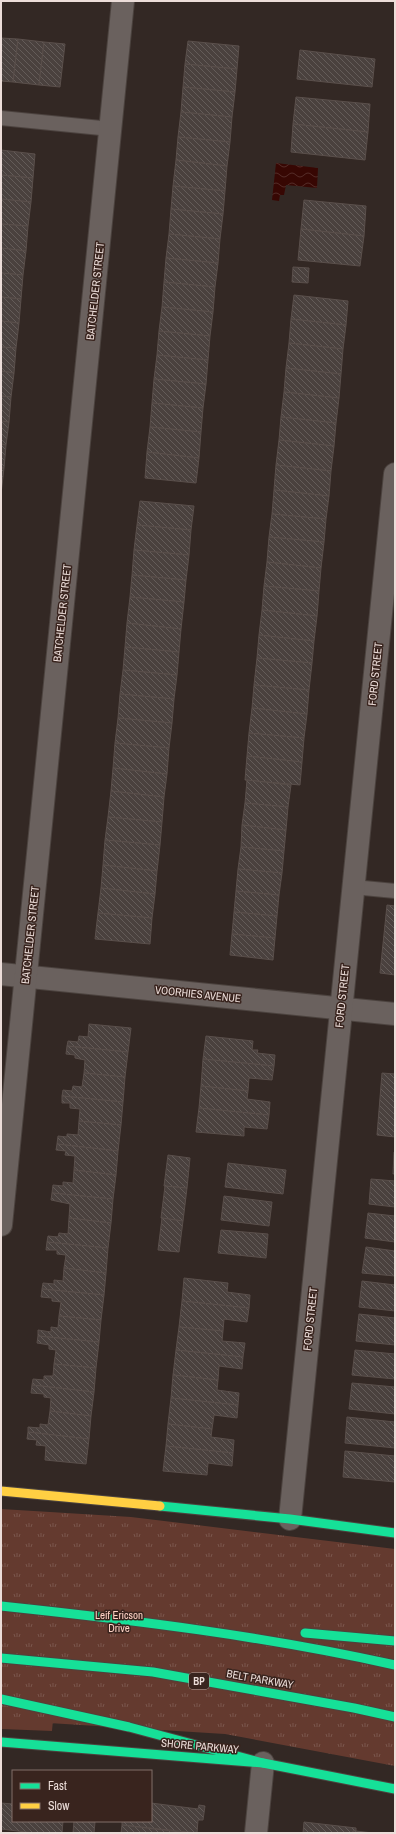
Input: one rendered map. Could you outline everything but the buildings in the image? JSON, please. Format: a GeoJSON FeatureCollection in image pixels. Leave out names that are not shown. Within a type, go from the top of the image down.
{"type":"FeatureCollection","features":[{"type":"Feature","properties":{"kind":"main road"},"geometry":{"type":"LineString","coordinates":[[1,1491],[290,1519],[395,1533]]}},
{"type":"Feature","properties":{"kind":"main road"},"geometry":{"type":"LineString","coordinates":[[1,1606],[125,1619],[260,1630]]}},
{"type":"Feature","properties":{"kind":"main road"},"geometry":{"type":"LineString","coordinates":[[125,1619],[332,1651],[395,1665]]}},
{"type":"Feature","properties":{"kind":"main road"},"geometry":{"type":"LineString","coordinates":[[292,1632],[395,1641]]}},
{"type":"Feature","properties":{"kind":"main road","name":"BELT PARKWAY"},"geometry":{"type":"LineString","coordinates":[[1,1658],[153,1672],[354,1708],[395,1717]]}},
{"type":"Feature","properties":{"kind":"main road"},"geometry":{"type":"LineString","coordinates":[[1,1699],[129,1727],[263,1763]]}},
{"type":"Feature","properties":{"kind":"main road","name":"SHORE PARKWAY"},"geometry":{"type":"LineString","coordinates":[[1,1742],[263,1763],[395,1788]]}},
{"type":"Feature","properties":{"kind":"street","name":"BATCHELDER STREET"},"geometry":{"type":"LineString","coordinates":[[1,1225],[123,1]]}},
{"type":"Feature","properties":{"kind":"street","name":"FORD STREET"},"geometry":{"type":"LineString","coordinates":[[290,1519],[395,474]]}},
{"type":"Feature","properties":{"kind":"street","name":"VOORHIES AVENUE"},"geometry":{"type":"LineString","coordinates":[[1,974],[395,1014]]}},
{"type":"Feature","properties":{"kind":"street"},"geometry":{"type":"LineString","coordinates":[[256,1833],[263,1763]]}},
{"type":"Feature","properties":{"kind":"lane"},"geometry":{"type":"LineString","coordinates":[[1,118],[111,129]]}},
{"type":"Feature","properties":{"kind":"lane"},"geometry":{"type":"LineString","coordinates":[[353,887],[395,891]]}},
{"type":"Feature","properties":{"kind":"green space","name":"Leif Ericson Drive"},"geometry":{"type":"Polygon","coordinates":[[[1,1509],[131,1517],[395,1549],[395,1766],[225,1734],[1,1720],[1,1509]]]}},
{"type":"Feature","properties":{"kind":"green space"},"geometry":{"type":"Polygon","coordinates":[[[1,1711],[53,1720],[52,1731],[1,1729],[1,1711]]]}},
{"type":"Feature","properties":{"kind":"water"},"geometry":{"type":"Polygon","coordinates":[[[276,163],[318,168],[317,188],[286,185],[284,195],[280,195],[279,201],[272,200],[276,163]]]}},
{"type":"Feature","properties":{"kind":"traffic: fast"},"geometry":{"type":"LineString","coordinates":[[160,1506],[290,1519],[395,1533]]}},
{"type":"Feature","properties":{"kind":"traffic: fast"},"geometry":{"type":"LineString","coordinates":[[1,1606],[100,1617],[248,1637],[395,1665]]}},
{"type":"Feature","properties":{"kind":"traffic: fast"},"geometry":{"type":"LineString","coordinates":[[305,1633],[395,1641]]}},
{"type":"Feature","properties":{"kind":"traffic: fast"},"geometry":{"type":"LineString","coordinates":[[1,1658],[153,1672],[354,1708],[395,1717]]}},
{"type":"Feature","properties":{"kind":"traffic: fast"},"geometry":{"type":"LineString","coordinates":[[1,1699],[129,1727],[263,1763]]}},
{"type":"Feature","properties":{"kind":"traffic: fast"},"geometry":{"type":"LineString","coordinates":[[1,1742],[263,1763],[395,1789]]}},
{"type":"Feature","properties":{"kind":"traffic: slow"},"geometry":{"type":"LineString","coordinates":[[1,1491],[160,1506]]}}]}
